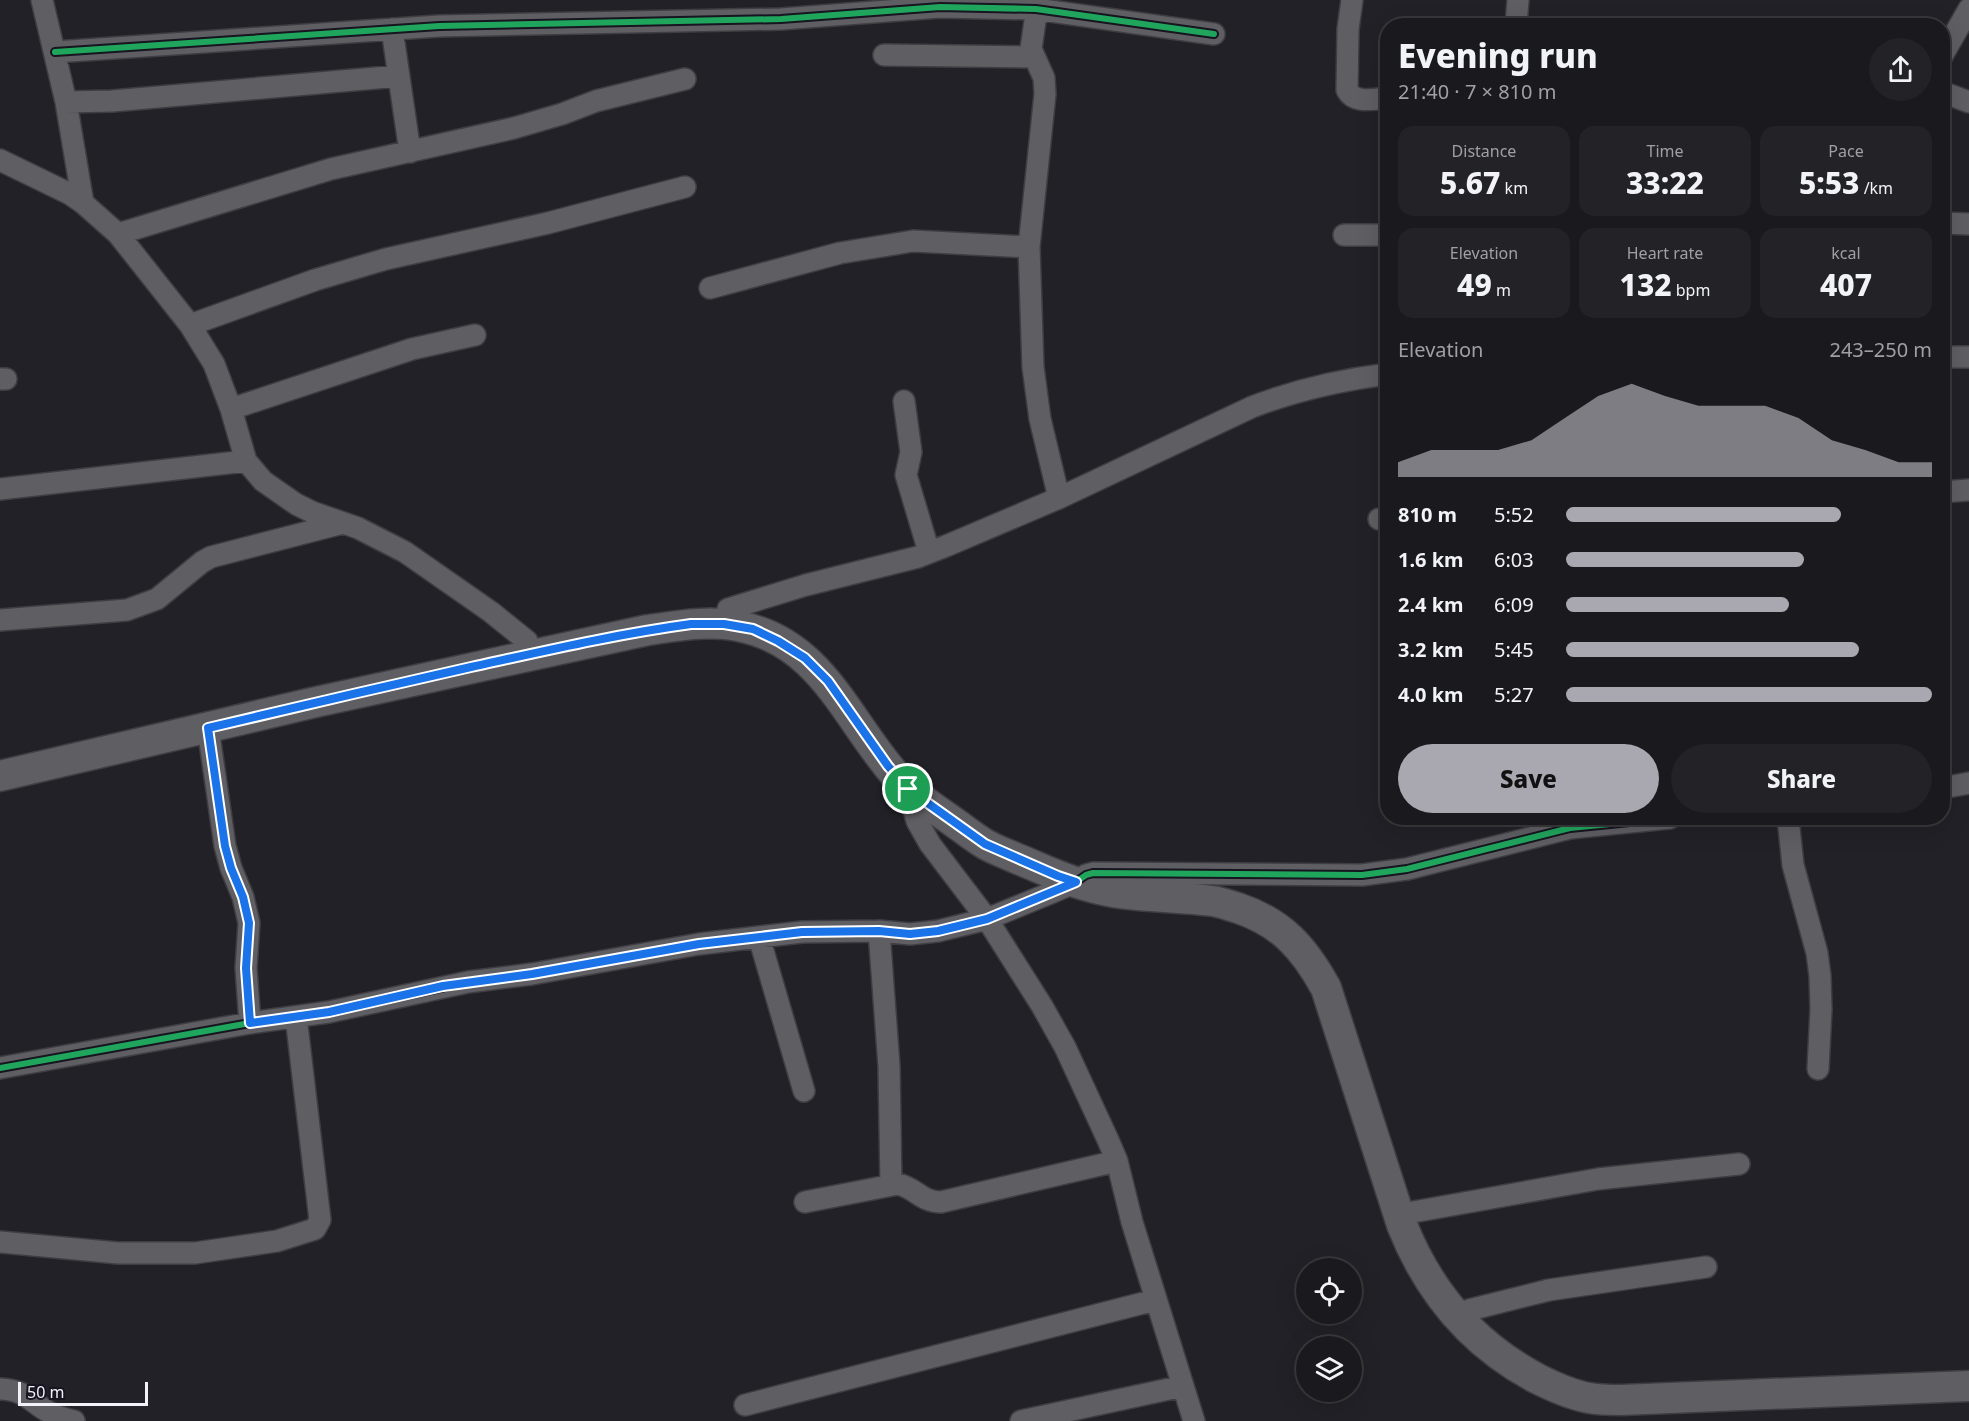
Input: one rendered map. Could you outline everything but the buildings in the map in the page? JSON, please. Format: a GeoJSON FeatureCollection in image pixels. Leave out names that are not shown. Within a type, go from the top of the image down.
{"type":"FeatureCollection","features":[{"type":"Feature","properties":{"kind":"main road"},"geometry":{"type":"LineString","coordinates":[[0,758],[635,618],[700,609],[728,609],[756,615],[790,629],[830,662],[911,783]]}},
{"type":"Feature","properties":{"kind":"main road"},"geometry":{"type":"LineString","coordinates":[[0,776],[316,702],[648,630],[691,624],[724,624],[753,629],[805,658],[828,681],[888,766],[985,829],[1098,889],[1142,896],[1214,901],[1258,915],[1274,924],[1288,936],[1314,966],[1326,988],[1401,1226],[1414,1255],[1436,1291],[1456,1316],[1475,1335],[1519,1369],[1555,1388],[1588,1398],[1621,1400],[1969,1386]]}},
{"type":"Feature","properties":{"kind":"main road"},"geometry":{"type":"LineString","coordinates":[[1081,878],[1124,885],[1245,896],[1278,913],[1323,954],[1355,1022],[1413,1212],[1430,1253],[1469,1310],[1508,1346],[1541,1366],[1569,1377],[1593,1381],[1884,1377],[1969,1372]]}},
{"type":"Feature","properties":{"kind":"street"},"geometry":{"type":"LineString","coordinates":[[42,0],[66,102],[83,203]]}},
{"type":"Feature","properties":{"kind":"street"},"geometry":{"type":"LineString","coordinates":[[1352,0],[1348,29],[1347,90],[1357,99],[1380,98]]}},
{"type":"Feature","properties":{"kind":"street"},"geometry":{"type":"LineString","coordinates":[[1517,18],[1518,0]]}},
{"type":"Feature","properties":{"kind":"street"},"geometry":{"type":"LineString","coordinates":[[55,52],[451,26],[781,20],[939,7],[1037,4],[1214,34]]}},
{"type":"Feature","properties":{"kind":"street"},"geometry":{"type":"LineString","coordinates":[[1037,4],[1030,43],[1044,78],[1045,94],[1029,247],[1033,367],[1040,419],[1059,498]]}},
{"type":"Feature","properties":{"kind":"street"},"geometry":{"type":"LineString","coordinates":[[1950,42],[1969,9]]}},
{"type":"Feature","properties":{"kind":"street"},"geometry":{"type":"LineString","coordinates":[[393,29],[410,152]]}},
{"type":"Feature","properties":{"kind":"street"},"geometry":{"type":"LineString","coordinates":[[884,55],[1034,57]]}},
{"type":"Feature","properties":{"kind":"street"},"geometry":{"type":"LineString","coordinates":[[66,102],[112,101],[399,76]]}},
{"type":"Feature","properties":{"kind":"street"},"geometry":{"type":"LineString","coordinates":[[118,234],[332,169],[514,128],[596,101],[685,79]]}},
{"type":"Feature","properties":{"kind":"street"},"geometry":{"type":"LineString","coordinates":[[1950,95],[1969,102]]}},
{"type":"Feature","properties":{"kind":"street"},"geometry":{"type":"LineString","coordinates":[[0,160],[48,182],[83,203],[118,234],[190,325],[214,364],[231,409],[246,461],[263,482],[312,512],[358,528],[405,552],[527,641]]}},
{"type":"Feature","properties":{"kind":"street"},"geometry":{"type":"LineString","coordinates":[[190,325],[315,280],[386,259],[548,223],[685,187]]}},
{"type":"Feature","properties":{"kind":"street"},"geometry":{"type":"LineString","coordinates":[[1950,223],[1969,224]]}},
{"type":"Feature","properties":{"kind":"street"},"geometry":{"type":"LineString","coordinates":[[1344,235],[1380,235]]}},
{"type":"Feature","properties":{"kind":"street"},"geometry":{"type":"LineString","coordinates":[[710,288],[840,253],[913,241],[1029,247]]}},
{"type":"Feature","properties":{"kind":"street"},"geometry":{"type":"LineString","coordinates":[[231,409],[412,349],[475,334]]}},
{"type":"Feature","properties":{"kind":"street"},"geometry":{"type":"LineString","coordinates":[[1950,357],[1969,357]]}},
{"type":"Feature","properties":{"kind":"street"},"geometry":{"type":"LineString","coordinates":[[728,609],[806,585],[930,552],[1059,498],[1252,407],[1282,396],[1344,380],[1380,375]]}},
{"type":"Feature","properties":{"kind":"street"},"geometry":{"type":"LineString","coordinates":[[904,401],[911,452],[906,475],[930,552]]}},
{"type":"Feature","properties":{"kind":"street"},"geometry":{"type":"LineString","coordinates":[[0,489],[246,461]]}},
{"type":"Feature","properties":{"kind":"street"},"geometry":{"type":"LineString","coordinates":[[1950,491],[1969,490]]}},
{"type":"Feature","properties":{"kind":"street"},"geometry":{"type":"LineString","coordinates":[[0,620],[128,610],[157,599],[211,557],[343,523]]}},
{"type":"Feature","properties":{"kind":"street"},"geometry":{"type":"LineString","coordinates":[[208,728],[225,846],[243,897],[249,923],[246,968],[250,1023]]}},
{"type":"Feature","properties":{"kind":"street"},"geometry":{"type":"LineString","coordinates":[[911,783],[917,820],[930,844],[987,919],[1042,1005],[1065,1047],[1117,1161],[1155,1300],[1194,1421]]}},
{"type":"Feature","properties":{"kind":"street"},"geometry":{"type":"LineString","coordinates":[[1950,787],[1969,783]]}},
{"type":"Feature","properties":{"kind":"street"},"geometry":{"type":"LineString","coordinates":[[0,1068],[250,1023],[371,1004],[468,982],[532,974],[699,944],[802,932],[924,933],[987,919],[1081,878],[1118,873],[1295,875],[1383,873],[1407,869],[1559,825]]}},
{"type":"Feature","properties":{"kind":"street"},"geometry":{"type":"LineString","coordinates":[[1789,825],[1793,865],[1817,953],[1820,976],[1818,1069]]}},
{"type":"Feature","properties":{"kind":"street"},"geometry":{"type":"LineString","coordinates":[[879,931],[889,1066],[891,1185]]}},
{"type":"Feature","properties":{"kind":"street"},"geometry":{"type":"LineString","coordinates":[[759,937],[804,1091]]}},
{"type":"Feature","properties":{"kind":"street"},"geometry":{"type":"LineString","coordinates":[[0,1242],[118,1253],[195,1253],[277,1241],[315,1229],[320,1220],[297,1017]]}},
{"type":"Feature","properties":{"kind":"street"},"geometry":{"type":"LineString","coordinates":[[805,1202],[891,1185],[906,1186],[928,1201],[941,1202],[1117,1161]]}},
{"type":"Feature","properties":{"kind":"street"},"geometry":{"type":"LineString","coordinates":[[1413,1212],[1599,1179],[1739,1164]]}},
{"type":"Feature","properties":{"kind":"street"},"geometry":{"type":"LineString","coordinates":[[1469,1310],[1549,1290],[1706,1267]]}},
{"type":"Feature","properties":{"kind":"street"},"geometry":{"type":"LineString","coordinates":[[745,1405],[1155,1300]]}},
{"type":"Feature","properties":{"kind":"street"},"geometry":{"type":"LineString","coordinates":[[1021,1421],[1183,1386]]}},
{"type":"Feature","properties":{"kind":"street"},"geometry":{"type":"LineString","coordinates":[[0,1389],[23,1393],[47,1411],[74,1421]]}},
{"type":"Feature","properties":{"kind":"cycle path"},"geometry":{"type":"LineString","coordinates":[[55,52],[439,26],[781,19],[940,7],[1036,9],[1214,34]]}},
{"type":"Feature","properties":{"kind":"cycle path"},"geometry":{"type":"LineString","coordinates":[[0,1068],[250,1023],[329,1012],[468,982],[532,974],[699,944],[802,932],[879,931],[910,934],[938,931],[987,919],[1093,873],[1362,875],[1407,869],[1570,828],[1600,825]]}},
{"type":"Feature","properties":{"kind":"route"},"geometry":{"type":"LineString","coordinates":[[691,624],[724,624],[753,629],[805,658],[828,681],[888,766],[908,789],[985,844],[1076,882],[987,919],[938,931],[910,934],[839,930],[802,932],[699,944],[532,974],[443,986],[371,1004],[250,1023],[246,968],[249,923],[221,828],[208,728],[567,646],[648,630],[691,624]]}}]}
